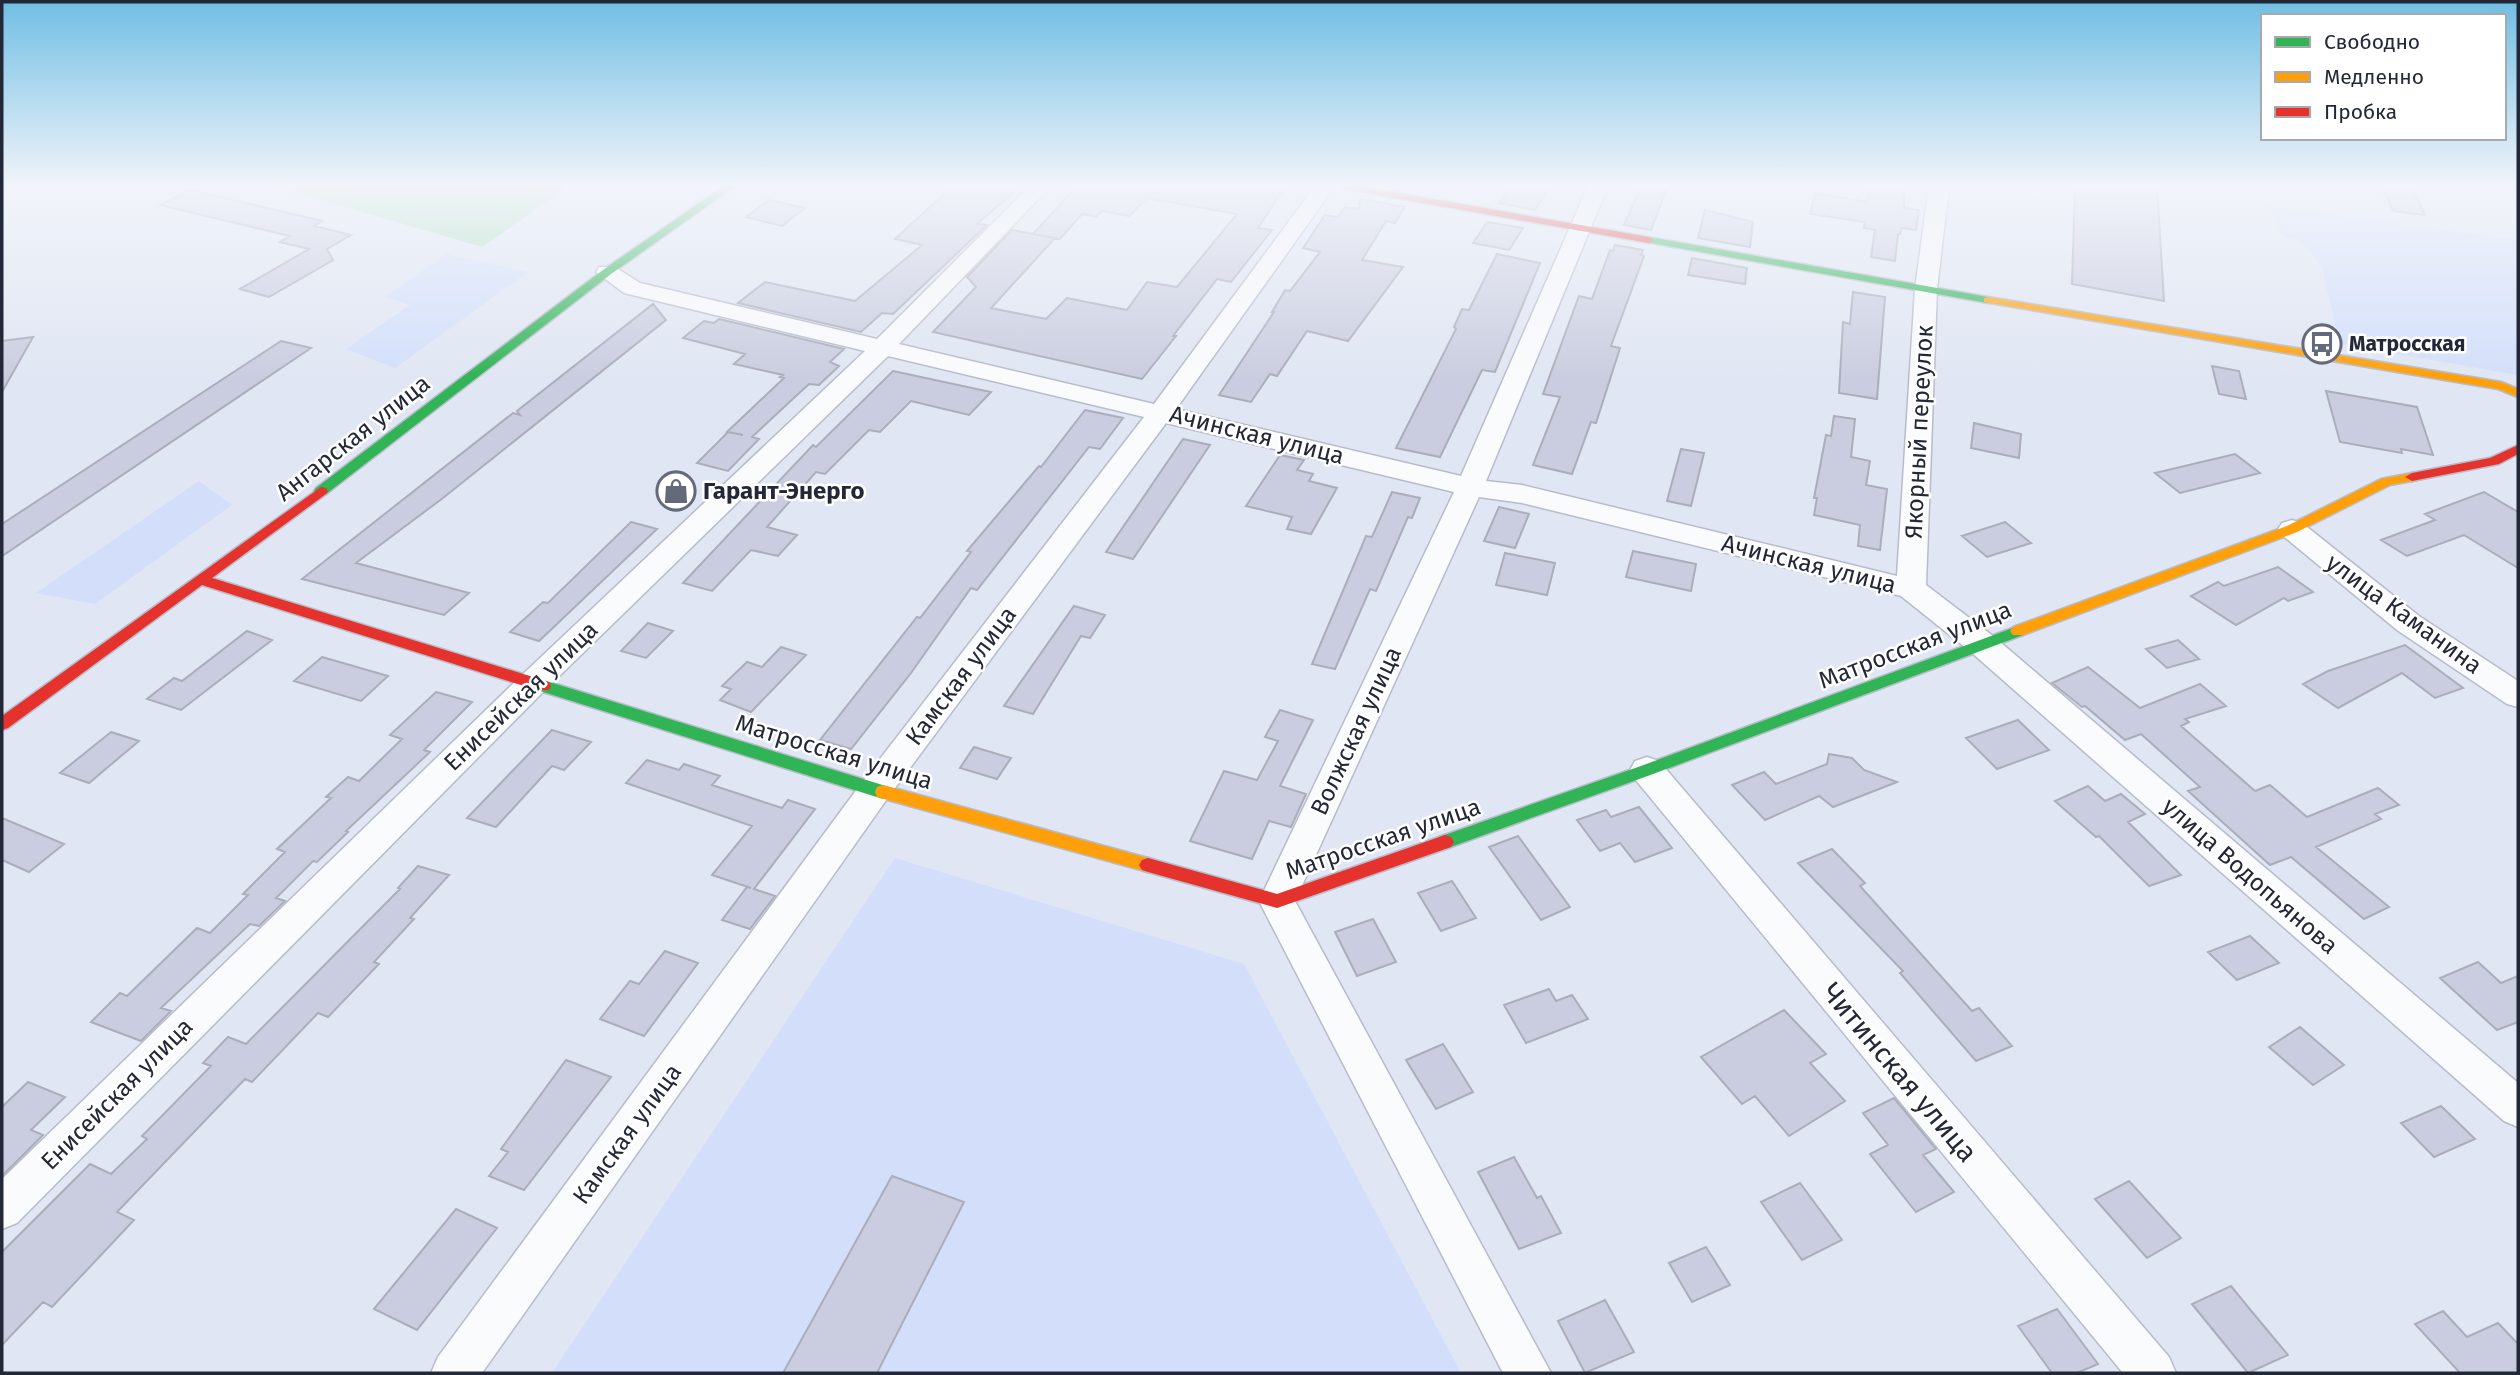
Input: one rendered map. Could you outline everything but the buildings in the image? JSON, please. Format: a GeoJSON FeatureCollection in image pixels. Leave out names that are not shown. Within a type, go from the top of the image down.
{"type":"FeatureCollection","features":[{"type":"Feature","properties":{"kind":"street","name":"Ангарская улица"},"geometry":{"type":"LineString","coordinates":[[2,724],[282,521],[638,250]]}},
{"type":"Feature","properties":{"kind":"street","name":"Енисейская улица"},"geometry":{"type":"LineString","coordinates":[[2,1208],[533,683],[882,348],[978,250]]}},
{"type":"Feature","properties":{"kind":"street","name":"Камская улица"},"geometry":{"type":"LineString","coordinates":[[454,1373],[875,790],[1161,412],[1278,250]]}},
{"type":"Feature","properties":{"kind":"street","name":"Волжская улица"},"geometry":{"type":"LineString","coordinates":[[1277,901],[1470,487],[1570,250]]}},
{"type":"Feature","properties":{"kind":"street"},"geometry":{"type":"LineString","coordinates":[[1713,250],[2501,386],[2518,393]]}},
{"type":"Feature","properties":{"kind":"street","name":"Якорный переулок"},"geometry":{"type":"LineString","coordinates":[[1911,589],[1926,289],[1931,250]]}},
{"type":"Feature","properties":{"kind":"street","name":"Ачинская улица"},"geometry":{"type":"LineString","coordinates":[[607,272],[632,288],[1470,487],[1522,494],[1911,589]]}},
{"type":"Feature","properties":{"kind":"street","name":"Матросская улица"},"geometry":{"type":"LineString","coordinates":[[200,579],[875,790],[1277,901],[1647,770],[2292,530],[2386,482],[2494,461],[2518,449]]}},
{"type":"Feature","properties":{"kind":"street","name":"улица Каманина"},"geometry":{"type":"LineString","coordinates":[[2292,530],[2408,623],[2518,695]]}},
{"type":"Feature","properties":{"kind":"street"},"geometry":{"type":"LineString","coordinates":[[1911,589],[1982,644]]}},
{"type":"Feature","properties":{"kind":"street","name":"улица Водопьянова"},"geometry":{"type":"LineString","coordinates":[[1982,644],[2518,1108]]}},
{"type":"Feature","properties":{"kind":"street","name":"Читинская улица"},"geometry":{"type":"LineString","coordinates":[[1647,770],[2153,1373]]}},
{"type":"Feature","properties":{"kind":"street"},"geometry":{"type":"LineString","coordinates":[[1277,901],[1528,1373]]}},
{"type":"Feature","properties":{"kind":"shaded area"},"geometry":{"type":"Polygon","coordinates":[[[2309,250],[2518,250],[2518,375],[2340,344],[2321,265],[2309,250]]]}},
{"type":"Feature","properties":{"kind":"shaded area"},"geometry":{"type":"Polygon","coordinates":[[[446,254],[528,272],[395,368],[346,349],[410,305],[386,297],[446,254]]]}},
{"type":"Feature","properties":{"kind":"shaded area"},"geometry":{"type":"Polygon","coordinates":[[[199,481],[232,505],[95,604],[36,593],[199,481]]]}},
{"type":"Feature","properties":{"kind":"shaded area"},"geometry":{"type":"Polygon","coordinates":[[[895,858],[1244,964],[1461,1373],[552,1373],[895,858]]]}},
{"type":"Feature","properties":{"kind":"traffic: fast"},"geometry":{"type":"LineString","coordinates":[[321,491],[638,250]]}},
{"type":"Feature","properties":{"kind":"traffic: fast"},"geometry":{"type":"LineString","coordinates":[[1706,250],[1988,300]]}},
{"type":"Feature","properties":{"kind":"traffic: fast"},"geometry":{"type":"LineString","coordinates":[[1445,842],[1647,770],[2018,631]]}},
{"type":"Feature","properties":{"kind":"traffic: fast"},"geometry":{"type":"LineString","coordinates":[[543,686],[883,792]]}},
{"type":"Feature","properties":{"kind":"traffic: slow"},"geometry":{"type":"LineString","coordinates":[[1988,300],[2501,386],[2518,393]]}},
{"type":"Feature","properties":{"kind":"traffic: slow"},"geometry":{"type":"LineString","coordinates":[[2018,631],[2292,529],[2386,482],[2412,477]]}},
{"type":"Feature","properties":{"kind":"traffic: slow"},"geometry":{"type":"LineString","coordinates":[[883,792],[1148,865]]}},
{"type":"Feature","properties":{"kind":"traffic: jam"},"geometry":{"type":"LineString","coordinates":[[2412,477],[2494,461],[2518,449]]}},
{"type":"Feature","properties":{"kind":"traffic: jam"},"geometry":{"type":"LineString","coordinates":[[2,724],[321,491]]}},
{"type":"Feature","properties":{"kind":"traffic: jam"},"geometry":{"type":"LineString","coordinates":[[200,579],[543,686]]}},
{"type":"Feature","properties":{"kind":"traffic: jam"},"geometry":{"type":"LineString","coordinates":[[1148,865],[1277,901],[1445,842]]}},
{"type":"Feature","properties":{"kind":"place","name":"Матросская"},"geometry":{"type":"Point","coordinates":[2322,344]}},
{"type":"Feature","properties":{"kind":"place","name":"Гарант-Энерго"},"geometry":{"type":"Point","coordinates":[676,491]}}]}
